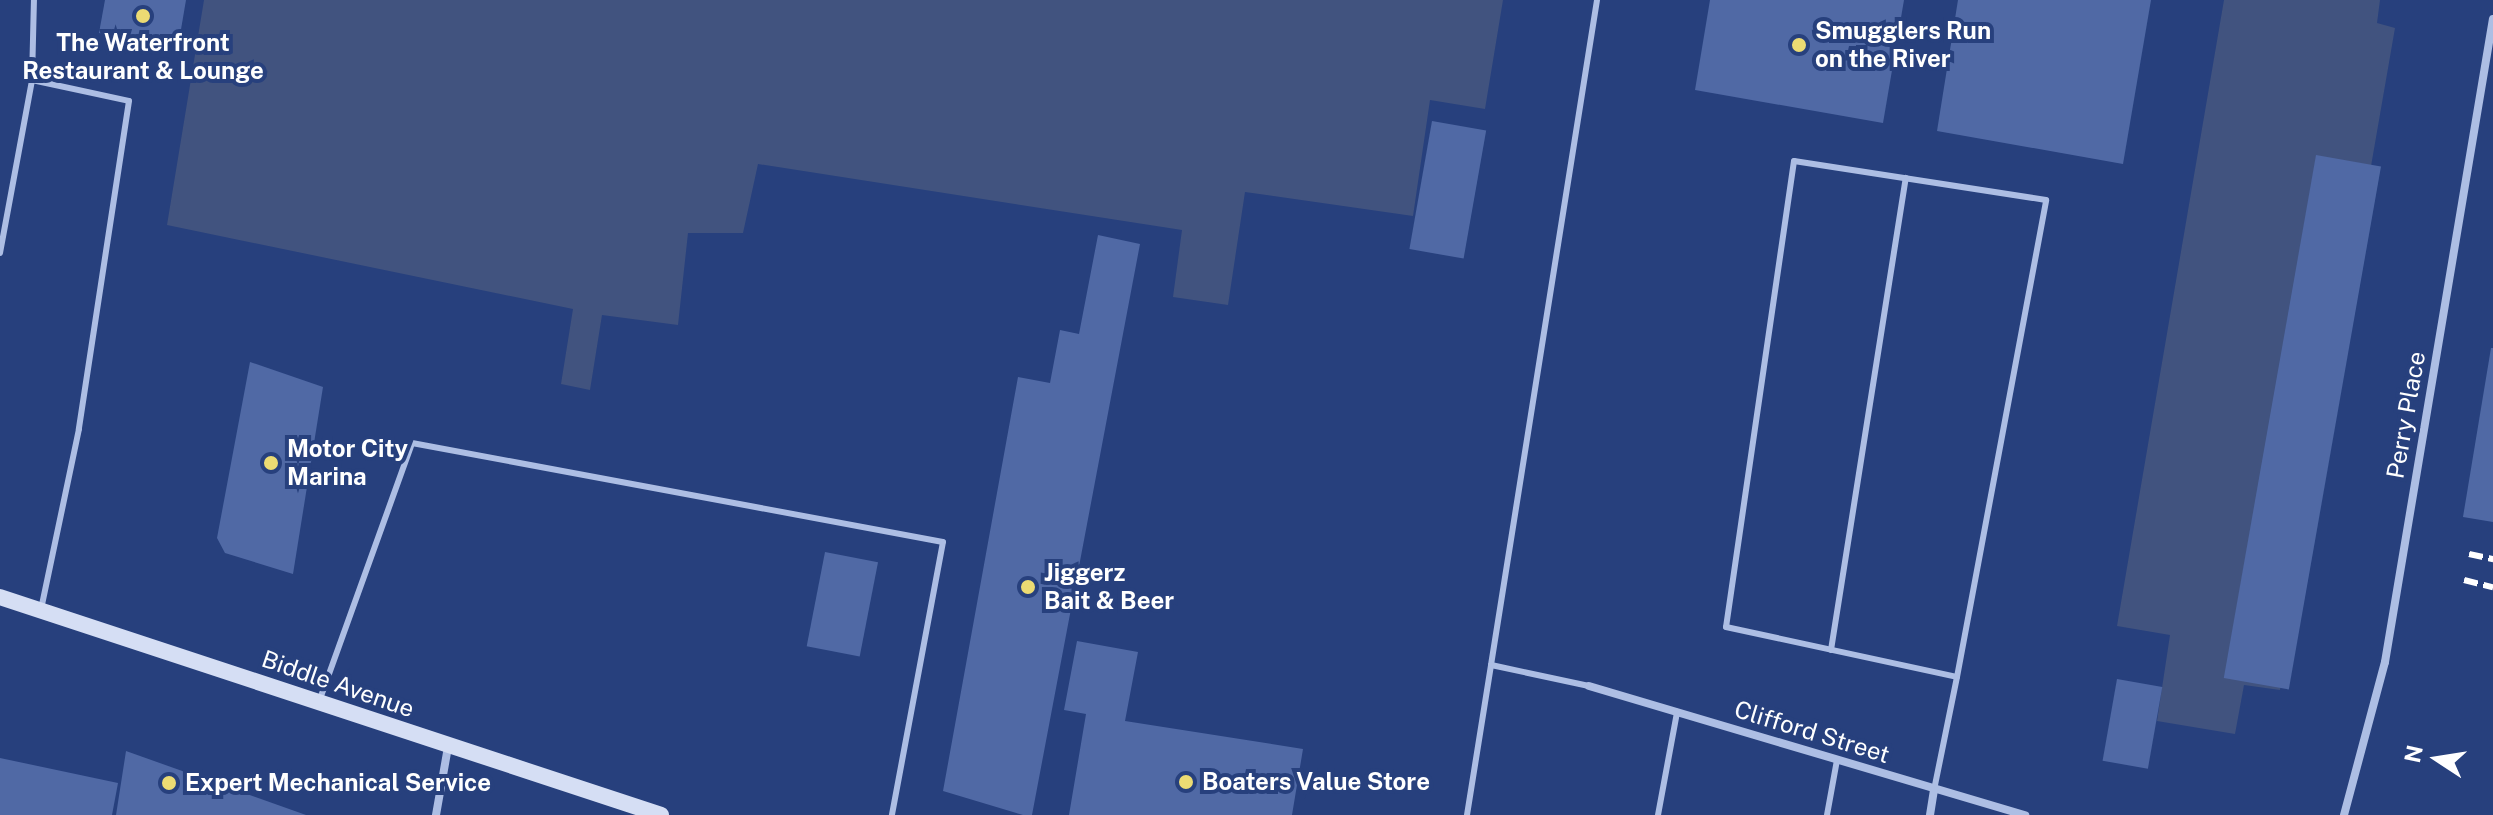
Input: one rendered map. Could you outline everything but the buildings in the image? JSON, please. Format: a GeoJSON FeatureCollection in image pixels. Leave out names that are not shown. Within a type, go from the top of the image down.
{"type":"FeatureCollection","features":[{"type":"Feature","properties":{"kind":"main road","name":"Biddle Avenue"},"geometry":{"type":"LineString","coordinates":[[0,597],[661,815]]}},
{"type":"Feature","properties":{"kind":"street","name":"Perry Place"},"geometry":{"type":"LineString","coordinates":[[2344,815],[2385,662],[2493,19]]}},
{"type":"Feature","properties":{"kind":"street","name":"Clifford Street"},"geometry":{"type":"LineString","coordinates":[[1589,686],[2025,815]]}},
{"type":"Feature","properties":{"kind":"street"},"geometry":{"type":"LineString","coordinates":[[436,815],[448,747]]}},
{"type":"Feature","properties":{"kind":"street"},"geometry":{"type":"LineString","coordinates":[[1930,815],[1934,790]]}},
{"type":"Feature","properties":{"kind":"lane"},"geometry":{"type":"LineString","coordinates":[[0,253],[32,80],[34,0]]}},
{"type":"Feature","properties":{"kind":"lane"},"geometry":{"type":"LineString","coordinates":[[1467,815],[1597,0]]}},
{"type":"Feature","properties":{"kind":"lane"},"geometry":{"type":"LineString","coordinates":[[32,80],[129,101],[79,429],[41,611]]}},
{"type":"Feature","properties":{"kind":"lane"},"geometry":{"type":"LineString","coordinates":[[1934,790],[1957,677],[2046,200],[1794,161],[1726,627],[1957,677]]}},
{"type":"Feature","properties":{"kind":"lane"},"geometry":{"type":"LineString","coordinates":[[1831,650],[1906,178]]}},
{"type":"Feature","properties":{"kind":"lane"},"geometry":{"type":"LineString","coordinates":[[319,703],[412,443],[943,542],[892,815]]}},
{"type":"Feature","properties":{"kind":"lane"},"geometry":{"type":"LineString","coordinates":[[1491,665],[1589,686]]}},
{"type":"Feature","properties":{"kind":"lane"},"geometry":{"type":"LineString","coordinates":[[1658,815],[1677,712]]}},
{"type":"Feature","properties":{"kind":"lane"},"geometry":{"type":"LineString","coordinates":[[1827,815],[1837,760]]}},
{"type":"Feature","properties":{"kind":"water"},"geometry":{"type":"Polygon","coordinates":[[[204,0],[1503,0],[1485,109],[1430,100],[1413,216],[1245,192],[1228,305],[1173,297],[1182,230],[758,164],[743,233],[688,233],[678,325],[602,315],[590,390],[561,384],[573,309],[167,225],[204,0]]]}},
{"type":"Feature","properties":{"kind":"water"},"geometry":{"type":"Polygon","coordinates":[[[2224,0],[2380,0],[2377,23],[2395,28],[2280,690],[2244,685],[2235,734],[2157,721],[2170,635],[2117,626],[2224,0]]]}},
{"type":"Feature","properties":{"kind":"railway"},"geometry":{"type":"LineString","coordinates":[[2469,554],[2493,559]]}},
{"type":"Feature","properties":{"kind":"railway"},"geometry":{"type":"LineString","coordinates":[[2464,580],[2493,587]]}},
{"type":"Feature","properties":{"kind":"place","name":"The Waterfront Restaurant & Lounge"},"geometry":{"type":"Point","coordinates":[143,16]}},
{"type":"Feature","properties":{"kind":"place","name":"Smugglers Run on the River"},"geometry":{"type":"Point","coordinates":[1799,45]}},
{"type":"Feature","properties":{"kind":"place","name":"Motor City Marina"},"geometry":{"type":"Point","coordinates":[271,463]}},
{"type":"Feature","properties":{"kind":"place","name":"Jiggerz Bait & Beer"},"geometry":{"type":"Point","coordinates":[1028,587]}},
{"type":"Feature","properties":{"kind":"place","name":"Boaters Value Store"},"geometry":{"type":"Point","coordinates":[1186,782]}},
{"type":"Feature","properties":{"kind":"place","name":"Expert Mechanical Service"},"geometry":{"type":"Point","coordinates":[169,783]}}]}
